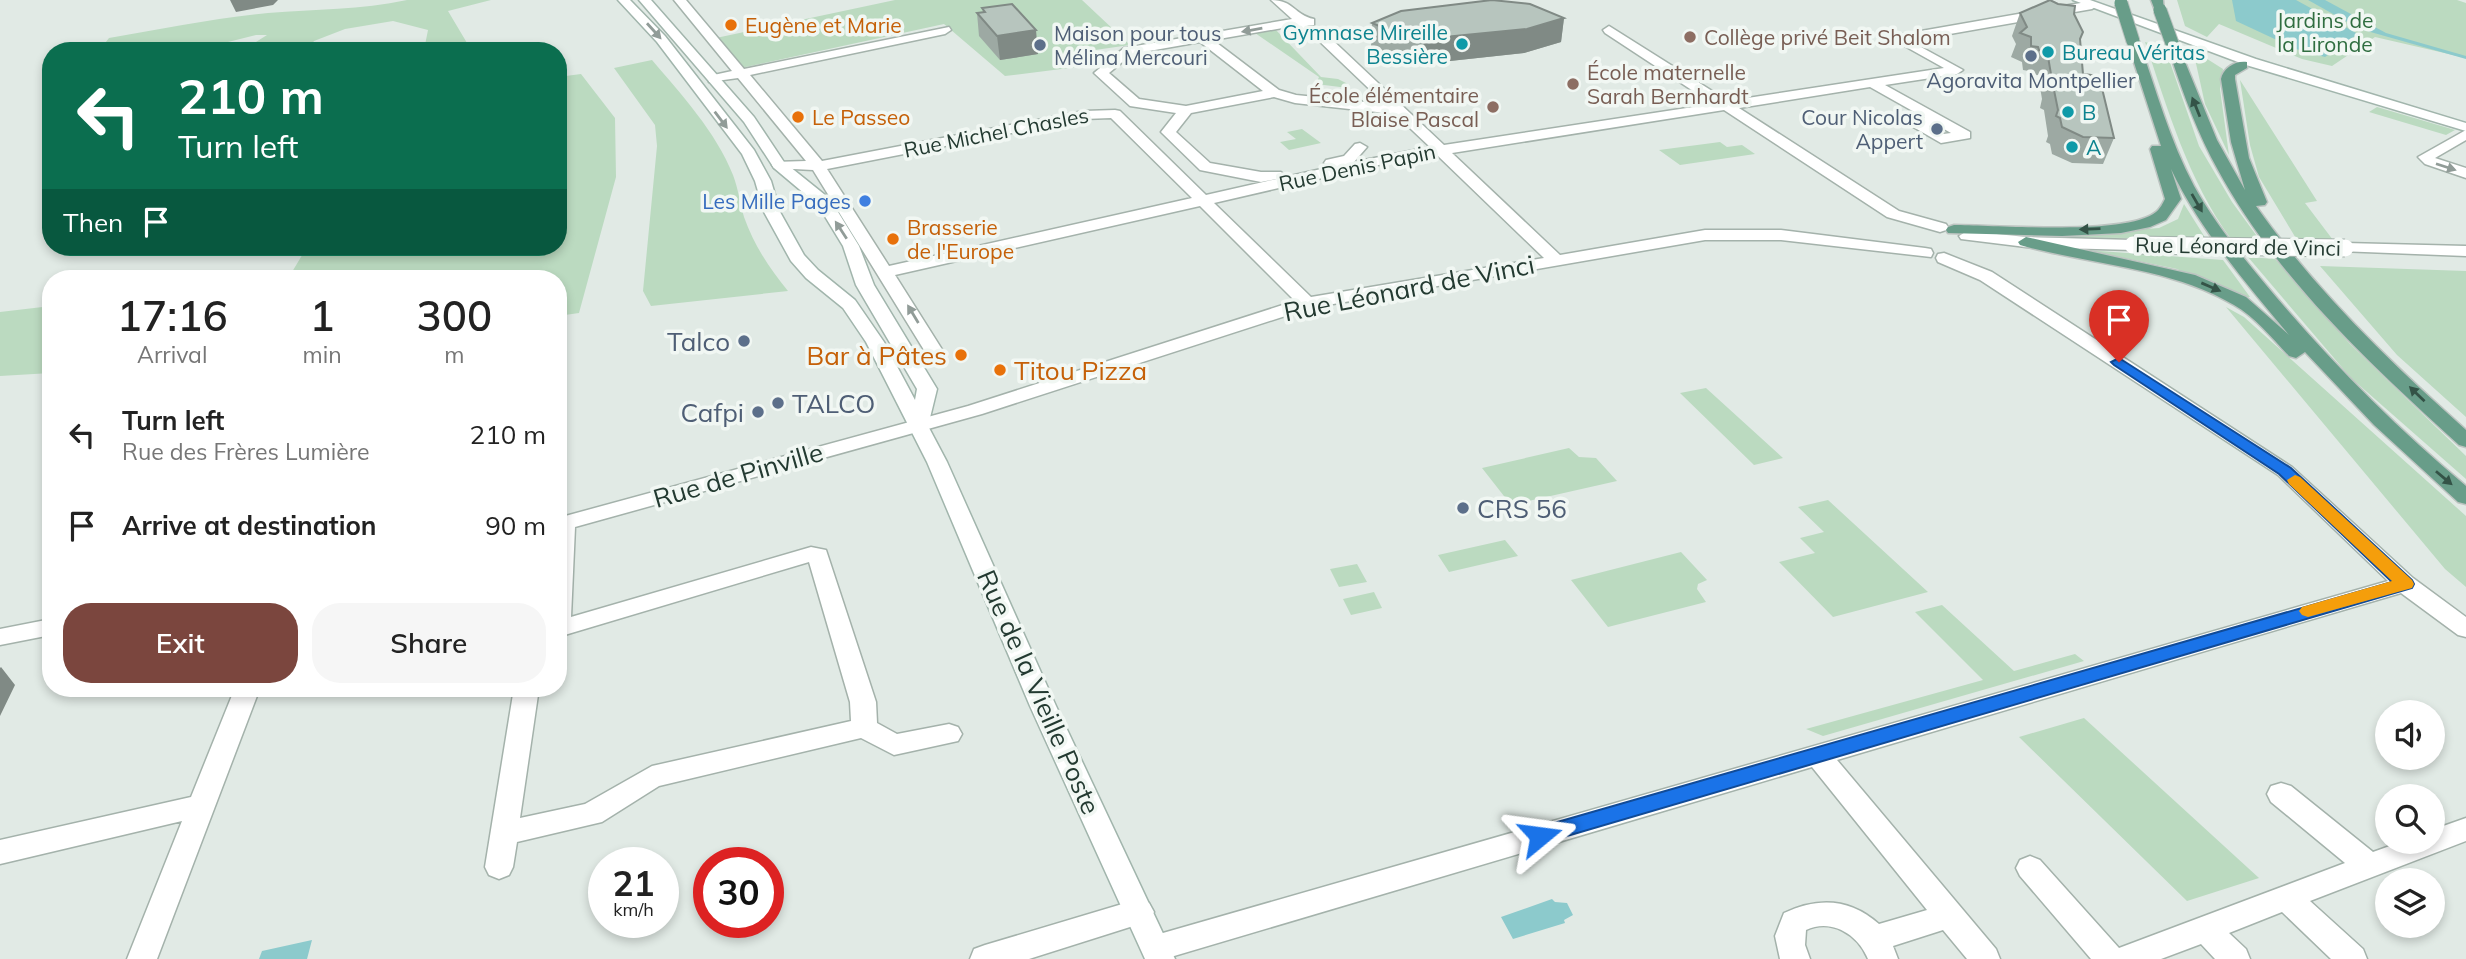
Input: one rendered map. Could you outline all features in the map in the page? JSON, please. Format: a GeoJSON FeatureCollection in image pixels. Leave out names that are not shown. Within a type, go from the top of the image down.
{"type":"FeatureCollection","features":[{"type":"Feature","properties":{"kind":"main road"},"geometry":{"type":"LineString","coordinates":[[2120,1],[2167,141],[2186,184],[2209,224],[2289,324],[2385,426]]}},
{"type":"Feature","properties":{"kind":"main road"},"geometry":{"type":"LineString","coordinates":[[2158,5],[2213,148],[2251,209],[2303,277],[2348,327],[2466,441]]}},
{"type":"Feature","properties":{"kind":"main road"},"geometry":{"type":"LineString","coordinates":[[2246,64],[2229,73],[2228,79],[2241,160],[2249,184],[2260,203],[2251,209]]}},
{"type":"Feature","properties":{"kind":"main road"},"geometry":{"type":"LineString","coordinates":[[1954,231],[2041,232],[2112,229],[2150,222],[2162,216],[2173,199],[2155,146],[2167,141]]}},
{"type":"Feature","properties":{"kind":"main road"},"geometry":{"type":"LineString","coordinates":[[2018,241],[2142,265],[2219,290],[2253,311],[2326,380],[2385,426],[2466,497]]}},
{"type":"Feature","properties":{"kind":"street","name":"Rue de la Vieille Poste"},"geometry":{"type":"LineString","coordinates":[[624,0],[661,39],[748,153],[763,181],[772,212],[797,257],[812,274],[849,304],[875,342],[919,425],[1048,717],[1158,954]]}},
{"type":"Feature","properties":{"kind":"street"},"geometry":{"type":"LineString","coordinates":[[649,4],[674,0]]}},
{"type":"Feature","properties":{"kind":"street"},"geometry":{"type":"LineString","coordinates":[[680,0],[818,166],[889,276],[934,351],[914,366]]}},
{"type":"Feature","properties":{"kind":"street"},"geometry":{"type":"LineString","coordinates":[[1277,0],[1302,21]]}},
{"type":"Feature","properties":{"kind":"street"},"geometry":{"type":"LineString","coordinates":[[2079,0],[2246,64],[2466,127]]}},
{"type":"Feature","properties":{"kind":"street"},"geometry":{"type":"LineString","coordinates":[[649,4],[749,120],[779,165],[824,202],[851,246],[865,285],[927,389],[919,425]]}},
{"type":"Feature","properties":{"kind":"street","name":"Rue Denis Papin"},"geometry":{"type":"LineString","coordinates":[[889,276],[1205,201],[1440,149],[1956,70],[1898,39],[2092,5]]}},
{"type":"Feature","properties":{"kind":"street"},"geometry":{"type":"LineString","coordinates":[[1302,21],[1299,24],[1305,32],[1322,37],[1555,259]]}},
{"type":"Feature","properties":{"kind":"street"},"geometry":{"type":"LineString","coordinates":[[1274,93],[1186,110],[1135,103],[1101,73],[1128,51],[1302,21]]}},
{"type":"Feature","properties":{"kind":"street"},"geometry":{"type":"LineString","coordinates":[[714,79],[945,30]]}},
{"type":"Feature","properties":{"kind":"street"},"geometry":{"type":"LineString","coordinates":[[1609,30],[1893,214],[1954,231],[1975,253],[1986,276]]}},
{"type":"Feature","properties":{"kind":"street"},"geometry":{"type":"LineString","coordinates":[[681,42],[710,36]]}},
{"type":"Feature","properties":{"kind":"street"},"geometry":{"type":"LineString","coordinates":[[1202,38],[1274,93],[1295,99],[1399,110]]}},
{"type":"Feature","properties":{"kind":"street"},"geometry":{"type":"LineString","coordinates":[[1872,83],[1965,135],[1941,139],[1915,124],[1938,121]]}},
{"type":"Feature","properties":{"kind":"street"},"geometry":{"type":"LineString","coordinates":[[1186,110],[1168,132],[1210,169],[1266,177],[1349,159],[1360,147]]}},
{"type":"Feature","properties":{"kind":"street","name":"Rue Michel Chasles"},"geometry":{"type":"LineString","coordinates":[[818,166],[1084,115],[1109,113],[1124,121],[1307,303]]}},
{"type":"Feature","properties":{"kind":"street"},"geometry":{"type":"LineString","coordinates":[[2466,134],[2425,158],[2466,173]]}},
{"type":"Feature","properties":{"kind":"street"},"geometry":{"type":"LineString","coordinates":[[779,165],[818,166]]}},
{"type":"Feature","properties":{"kind":"street"},"geometry":{"type":"LineString","coordinates":[[796,179],[818,166]]}},
{"type":"Feature","properties":{"kind":"street"},"geometry":{"type":"LineString","coordinates":[[1893,214],[1908,244],[1924,253]]}},
{"type":"Feature","properties":{"kind":"street","name":"Rue Léonard de Vinci"},"geometry":{"type":"LineString","coordinates":[[1871,245],[1905,236],[1918,227],[2018,241],[2466,251]]}},
{"type":"Feature","properties":{"kind":"street","name":"Rue Léonard de Vinci"},"geometry":{"type":"LineString","coordinates":[[919,425],[992,405],[1307,303],[1555,259],[1724,234],[1780,235],[1871,245],[1944,258],[2018,241]]}},
{"type":"Feature","properties":{"kind":"street"},"geometry":{"type":"LineString","coordinates":[[1944,258],[1986,276],[2285,471],[2405,584],[2466,629]]}},
{"type":"Feature","properties":{"kind":"street"},"geometry":{"type":"LineString","coordinates":[[865,285],[889,276]]}},
{"type":"Feature","properties":{"kind":"street","name":"Rue de Pinville"},"geometry":{"type":"LineString","coordinates":[[567,522],[919,425]]}},
{"type":"Feature","properties":{"kind":"street"},"geometry":{"type":"LineString","coordinates":[[567,627],[811,554],[818,555],[863,702],[864,728]]}},
{"type":"Feature","properties":{"kind":"street"},"geometry":{"type":"LineString","coordinates":[[1158,954],[1817,755],[2405,584]]}},
{"type":"Feature","properties":{"kind":"street"},"geometry":{"type":"LineString","coordinates":[[0,637],[42,629]]}},
{"type":"Feature","properties":{"kind":"street"},"geometry":{"type":"LineString","coordinates":[[142,959],[244,697]]}},
{"type":"Feature","properties":{"kind":"street"},"geometry":{"type":"LineString","coordinates":[[499,867],[525,697]]}},
{"type":"Feature","properties":{"kind":"street"},"geometry":{"type":"LineString","coordinates":[[504,833],[592,814],[652,777],[864,728],[894,745],[949,734]]}},
{"type":"Feature","properties":{"kind":"street"},"geometry":{"type":"LineString","coordinates":[[1817,755],[1985,959]]}},
{"type":"Feature","properties":{"kind":"street"},"geometry":{"type":"LineString","coordinates":[[2281,794],[2370,867]]}},
{"type":"Feature","properties":{"kind":"street"},"geometry":{"type":"LineString","coordinates":[[0,852],[203,805]]}},
{"type":"Feature","properties":{"kind":"street"},"geometry":{"type":"LineString","coordinates":[[2126,959],[2466,829]]}},
{"type":"Feature","properties":{"kind":"street"},"geometry":{"type":"LineString","coordinates":[[2030,867],[2110,959]]}},
{"type":"Feature","properties":{"kind":"street"},"geometry":{"type":"LineString","coordinates":[[2287,898],[2352,959]]}},
{"type":"Feature","properties":{"kind":"street"},"geometry":{"type":"LineString","coordinates":[[985,959],[1139,912]]}},
{"type":"Feature","properties":{"kind":"street"},"geometry":{"type":"LineString","coordinates":[[1795,959],[1790,948],[1789,934],[1794,922],[1805,915],[1816,912],[1844,917],[1860,925],[1879,949],[1948,916]]}},
{"type":"Feature","properties":{"kind":"street"},"geometry":{"type":"LineString","coordinates":[[2206,929],[2235,959]]}},
{"type":"Feature","properties":{"kind":"green space"},"geometry":{"type":"Polygon","coordinates":[[[407,0],[491,0],[448,11],[466,42],[426,42],[428,30],[393,21],[345,29],[313,42],[256,42],[267,35],[256,35],[228,42],[106,42],[109,38],[248,15],[407,0]]]}},
{"type":"Feature","properties":{"kind":"green space"},"geometry":{"type":"Polygon","coordinates":[[[895,0],[1082,0],[1130,45],[1088,51],[1085,66],[1005,76],[944,24],[741,68],[716,38],[895,0]]]}},
{"type":"Feature","properties":{"kind":"green space","name":"Jardins de la Lironde"},"geometry":{"type":"Polygon","coordinates":[[[2177,0],[2457,0],[2466,3],[2466,58],[2375,37],[2332,66],[2302,59],[2219,24],[2207,37],[2185,26],[2177,0]]]}},
{"type":"Feature","properties":{"kind":"green space"},"geometry":{"type":"Polygon","coordinates":[[[1275,29],[1321,77],[1338,79],[1350,85],[1348,88],[1316,84],[1319,77],[1255,33],[1275,29]]]}},
{"type":"Feature","properties":{"kind":"green space"},"geometry":{"type":"Polygon","coordinates":[[[2145,42],[2165,48],[2199,146],[2232,202],[2259,239],[2231,239],[2216,216],[2180,144],[2145,42]]]}},
{"type":"Feature","properties":{"kind":"green space"},"geometry":{"type":"Polygon","coordinates":[[[2193,50],[2223,69],[2220,89],[2229,155],[2205,104],[2193,50]]]}},
{"type":"Feature","properties":{"kind":"green space"},"geometry":{"type":"Polygon","coordinates":[[[652,60],[697,114],[726,159],[752,237],[768,265],[788,291],[651,306],[643,291],[657,146],[655,125],[614,68],[652,60]]]}},
{"type":"Feature","properties":{"kind":"green space"},"geometry":{"type":"Polygon","coordinates":[[[581,74],[615,118],[616,177],[579,313],[567,315],[567,270],[293,270],[302,256],[567,256],[567,76],[581,74]]]}},
{"type":"Feature","properties":{"kind":"green space"},"geometry":{"type":"Polygon","coordinates":[[[2240,80],[2317,201],[2305,203],[2333,240],[2297,240],[2259,177],[2250,145],[2240,80]]]}},
{"type":"Feature","properties":{"kind":"green space"},"geometry":{"type":"Polygon","coordinates":[[[2377,107],[2455,130],[2446,135],[2369,112],[2377,107]]]}},
{"type":"Feature","properties":{"kind":"green space"},"geometry":{"type":"Polygon","coordinates":[[[1302,129],[1321,143],[1289,150],[1280,142],[1296,139],[1287,132],[1302,129]]]}},
{"type":"Feature","properties":{"kind":"green space"},"geometry":{"type":"Polygon","coordinates":[[[1720,142],[1727,147],[1742,145],[1755,154],[1680,165],[1659,150],[1720,142]]]}},
{"type":"Feature","properties":{"kind":"green space"},"geometry":{"type":"Polygon","coordinates":[[[2184,204],[2206,239],[2046,237],[2159,228],[2178,219],[2184,204]]]}},
{"type":"Feature","properties":{"kind":"green space"},"geometry":{"type":"Polygon","coordinates":[[[2086,250],[2223,260],[2250,297],[2240,297],[2177,269],[2086,250]]]}},
{"type":"Feature","properties":{"kind":"green space"},"geometry":{"type":"Polygon","coordinates":[[[2248,257],[2275,259],[2350,344],[2466,456],[2466,479],[2351,378],[2248,257]]]}},
{"type":"Feature","properties":{"kind":"green space"},"geometry":{"type":"Polygon","coordinates":[[[2320,266],[2466,271],[2466,417],[2397,355],[2320,266]]]}},
{"type":"Feature","properties":{"kind":"green space"},"geometry":{"type":"Polygon","coordinates":[[[42,307],[42,374],[0,376],[0,312],[42,307]]]}},
{"type":"Feature","properties":{"kind":"green space"},"geometry":{"type":"Polygon","coordinates":[[[2226,307],[2244,317],[2466,516],[2466,587],[2445,569],[2226,307]]]}},
{"type":"Feature","properties":{"kind":"green space"},"geometry":{"type":"Polygon","coordinates":[[[1706,388],[1783,458],[1754,465],[1680,393],[1706,388]]]}},
{"type":"Feature","properties":{"kind":"green space"},"geometry":{"type":"Polygon","coordinates":[[[1569,448],[1579,457],[1596,458],[1617,481],[1511,505],[1482,468],[1569,448]]]}},
{"type":"Feature","properties":{"kind":"green space"},"geometry":{"type":"Polygon","coordinates":[[[1828,500],[1928,592],[1833,617],[1779,562],[1815,553],[1800,538],[1824,532],[1798,507],[1828,500]]]}},
{"type":"Feature","properties":{"kind":"green space"},"geometry":{"type":"Polygon","coordinates":[[[1505,540],[1518,556],[1449,572],[1438,555],[1505,540]]]}},
{"type":"Feature","properties":{"kind":"green space"},"geometry":{"type":"Polygon","coordinates":[[[1681,552],[1707,580],[1698,584],[1697,589],[1706,602],[1608,627],[1571,580],[1681,552]]]}},
{"type":"Feature","properties":{"kind":"green space"},"geometry":{"type":"Polygon","coordinates":[[[1357,564],[1367,582],[1339,587],[1330,569],[1357,564]]]}},
{"type":"Feature","properties":{"kind":"green space"},"geometry":{"type":"Polygon","coordinates":[[[1374,592],[1382,608],[1351,615],[1343,599],[1374,592]]]}},
{"type":"Feature","properties":{"kind":"green space"},"geometry":{"type":"Polygon","coordinates":[[[1942,605],[2014,671],[2075,654],[2084,661],[1823,736],[1806,729],[1983,680],[1915,612],[1942,605]]]}},
{"type":"Feature","properties":{"kind":"green space"},"geometry":{"type":"Polygon","coordinates":[[[2084,718],[2259,878],[2187,901],[2019,737],[2084,718]]]}},
{"type":"Feature","properties":{"kind":"water"},"geometry":{"type":"Polygon","coordinates":[[[2232,0],[2296,0],[2358,34],[2325,57],[2296,49],[2236,21],[2232,0]]]}},
{"type":"Feature","properties":{"kind":"water"},"geometry":{"type":"Polygon","coordinates":[[[2308,0],[2325,0],[2386,33],[2466,56],[2466,59],[2360,29],[2308,0]]]}},
{"type":"Feature","properties":{"kind":"water"},"geometry":{"type":"Polygon","coordinates":[[[1552,899],[1555,902],[1567,903],[1573,915],[1564,920],[1565,923],[1513,939],[1501,917],[1552,899]]]}},
{"type":"Feature","properties":{"kind":"water"},"geometry":{"type":"Polygon","coordinates":[[[312,940],[307,959],[259,959],[262,951],[312,940]]]}},
{"type":"Feature","properties":{"kind":"building"},"geometry":{"type":"Polygon","coordinates":[[[1492,0],[1530,4],[1564,18],[1527,29],[1424,39],[1403,36],[1372,23],[1401,11],[1492,0]]]}},
{"type":"Feature","properties":{"kind":"building"},"geometry":{"type":"Polygon","coordinates":[[[2050,0],[2075,6],[2074,14],[2083,32],[2080,39],[2083,74],[2099,76],[2114,138],[2083,137],[2062,127],[2060,118],[2056,116],[2058,110],[2053,85],[2050,83],[2047,51],[2031,46],[2031,37],[2020,33],[2027,27],[2020,13],[2050,0]]]}},
{"type":"Feature","properties":{"kind":"building"},"geometry":{"type":"Polygon","coordinates":[[[1012,4],[1036,30],[997,36],[977,13],[985,12],[982,8],[1012,4]]]}},
{"type":"Feature","properties":{"kind":"slow traffic"},"geometry":{"type":"LineString","coordinates":[[2295,480],[2405,584],[2308,611]]}},
{"type":"Feature","properties":{"kind":"place","name":"Eugène et Marie"},"geometry":{"type":"Point","coordinates":[731,25]}},
{"type":"Feature","properties":{"kind":"place","name":"Collège privé Beit Shalom"},"geometry":{"type":"Point","coordinates":[1690,37]}},
{"type":"Feature","properties":{"kind":"place","name":"Gymnase Mireille Bessière"},"geometry":{"type":"Point","coordinates":[1462,44]}},
{"type":"Feature","properties":{"kind":"place","name":"Maison pour tous Mélina Mercouri"},"geometry":{"type":"Point","coordinates":[1040,45]}},
{"type":"Feature","properties":{"kind":"place","name":"Bureau Véritas"},"geometry":{"type":"Point","coordinates":[2048,52]}},
{"type":"Feature","properties":{"kind":"place","name":"Agoravita Montpellier"},"geometry":{"type":"Point","coordinates":[2031,56]}},
{"type":"Feature","properties":{"kind":"place","name":"École maternelle Sarah Bernhardt"},"geometry":{"type":"Point","coordinates":[1573,84]}},
{"type":"Feature","properties":{"kind":"place","name":"École élémentaire Blaise Pascal"},"geometry":{"type":"Point","coordinates":[1493,107]}},
{"type":"Feature","properties":{"kind":"place","name":"B"},"geometry":{"type":"Point","coordinates":[2068,112]}},
{"type":"Feature","properties":{"kind":"place","name":"Le Passeo"},"geometry":{"type":"Point","coordinates":[798,117]}},
{"type":"Feature","properties":{"kind":"place","name":"Cour Nicolas Appert"},"geometry":{"type":"Point","coordinates":[1937,129]}},
{"type":"Feature","properties":{"kind":"place","name":"A"},"geometry":{"type":"Point","coordinates":[2072,147]}},
{"type":"Feature","properties":{"kind":"place","name":"Les Mille Pages"},"geometry":{"type":"Point","coordinates":[865,201]}},
{"type":"Feature","properties":{"kind":"place","name":"Brasserie de l'Europe"},"geometry":{"type":"Point","coordinates":[893,239]}},
{"type":"Feature","properties":{"kind":"place","name":"Talco"},"geometry":{"type":"Point","coordinates":[744,341]}},
{"type":"Feature","properties":{"kind":"place","name":"Bar à Pâtes"},"geometry":{"type":"Point","coordinates":[961,355]}},
{"type":"Feature","properties":{"kind":"place","name":"Titou Pizza"},"geometry":{"type":"Point","coordinates":[1000,370]}},
{"type":"Feature","properties":{"kind":"place","name":"TALCO"},"geometry":{"type":"Point","coordinates":[778,403]}},
{"type":"Feature","properties":{"kind":"place","name":"Cafpi"},"geometry":{"type":"Point","coordinates":[758,412]}},
{"type":"Feature","properties":{"kind":"place","name":"CRS 56"},"geometry":{"type":"Point","coordinates":[1463,508]}},
{"type":"Feature","properties":{"kind":"route"},"geometry":{"type":"LineString","coordinates":[[1540,836],[2405,584],[2285,471],[2119,362]]}}]}
